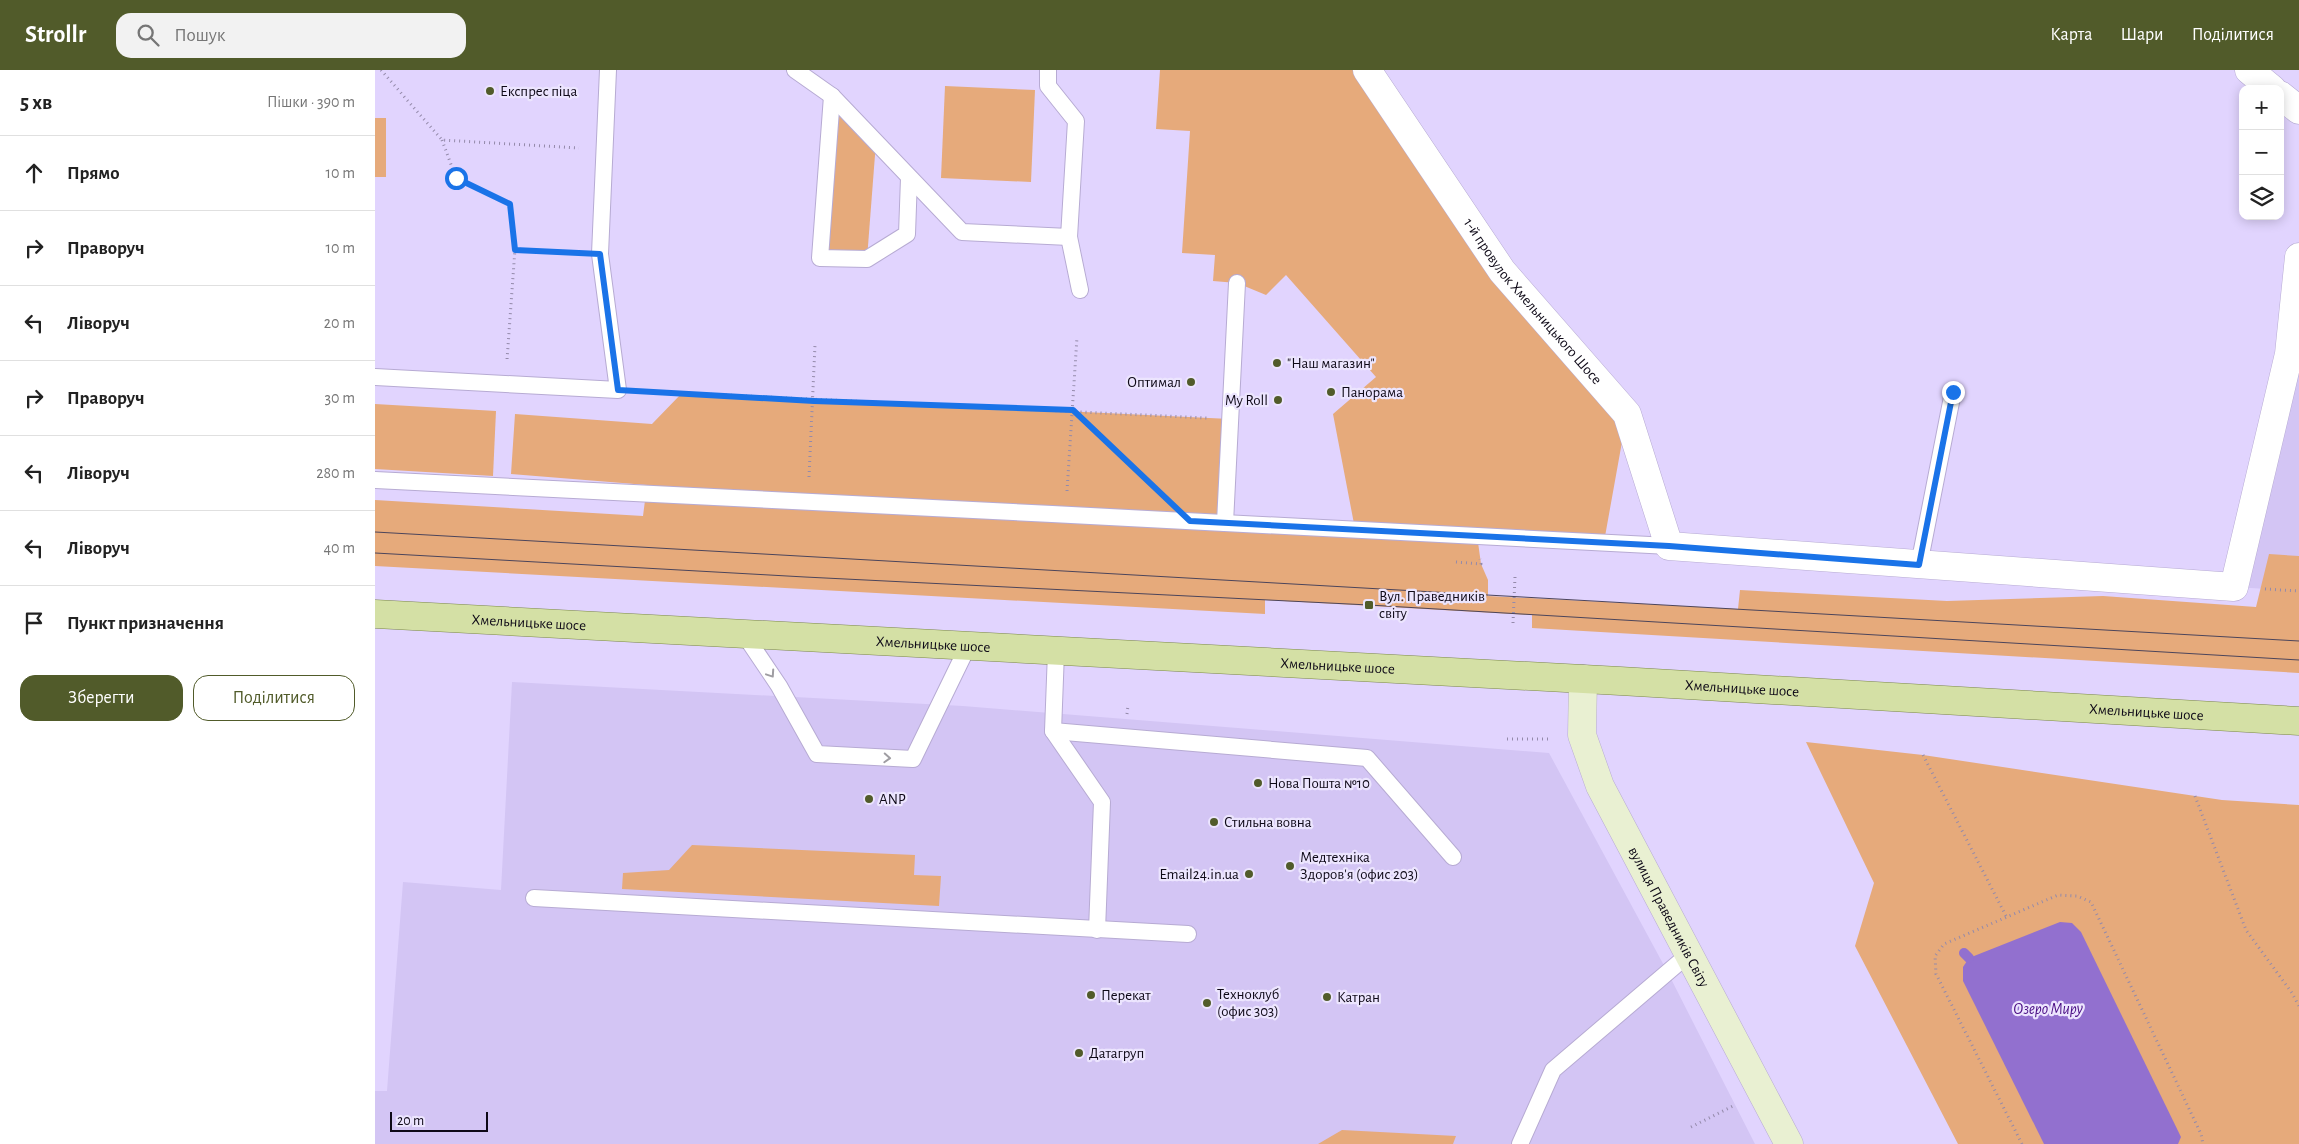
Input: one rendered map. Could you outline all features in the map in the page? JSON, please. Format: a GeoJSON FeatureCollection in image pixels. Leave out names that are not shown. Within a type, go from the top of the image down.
{"type":"FeatureCollection","features":[{"type":"Feature","properties":{"kind":"main road","name":"Хмельницьке шосе"},"geometry":{"type":"LineString","coordinates":[[375,614],[1583,679],[2299,721]]}},
{"type":"Feature","properties":{"kind":"main road","name":"вулиця Праведників Світу"},"geometry":{"type":"LineString","coordinates":[[1583,679],[1582,735],[1600,786],[1789,1144]]}},
{"type":"Feature","properties":{"kind":"street","name":"1-й провулок Хмельницького Шосе"},"geometry":{"type":"LineString","coordinates":[[1367,70],[1502,271],[1627,414],[1669,546]]}},
{"type":"Feature","properties":{"kind":"street"},"geometry":{"type":"LineString","coordinates":[[2249,70],[2267,85]]}},
{"type":"Feature","properties":{"kind":"street"},"geometry":{"type":"LineString","coordinates":[[2284,98],[2299,110]]}},
{"type":"Feature","properties":{"kind":"street"},"geometry":{"type":"LineString","coordinates":[[1669,546],[2234,587],[2289,354],[2299,257]]}},
{"type":"Feature","properties":{"kind":"lane"},"geometry":{"type":"LineString","coordinates":[[375,377],[618,390],[600,254],[608,70]]}},
{"type":"Feature","properties":{"kind":"lane"},"geometry":{"type":"LineString","coordinates":[[795,70],[832,96],[962,232],[1069,237]]}},
{"type":"Feature","properties":{"kind":"lane"},"geometry":{"type":"LineString","coordinates":[[1049,70],[1048,86],[1076,121],[1069,237],[1080,290]]}},
{"type":"Feature","properties":{"kind":"lane"},"geometry":{"type":"LineString","coordinates":[[832,96],[820,258],[867,259],[907,234],[909,178]]}},
{"type":"Feature","properties":{"kind":"lane"},"geometry":{"type":"LineString","coordinates":[[1225,522],[1237,283]]}},
{"type":"Feature","properties":{"kind":"lane"},"geometry":{"type":"LineString","coordinates":[[1919,565],[1953,392]]}},
{"type":"Feature","properties":{"kind":"lane"},"geometry":{"type":"LineString","coordinates":[[375,480],[807,504],[1225,522],[1669,546]]}},
{"type":"Feature","properties":{"kind":"lane"},"geometry":{"type":"LineString","coordinates":[[744,634],[779,686],[817,754],[913,759],[968,646]]}},
{"type":"Feature","properties":{"kind":"lane"},"geometry":{"type":"LineString","coordinates":[[1056,652],[1053,731],[1102,802],[1097,930]]}},
{"type":"Feature","properties":{"kind":"lane"},"geometry":{"type":"LineString","coordinates":[[1053,731],[1367,758],[1453,857]]}},
{"type":"Feature","properties":{"kind":"lane"},"geometry":{"type":"LineString","coordinates":[[534,898],[1188,934]]}},
{"type":"Feature","properties":{"kind":"lane"},"geometry":{"type":"LineString","coordinates":[[1520,1144],[1553,1070],[1689,954]]}},
{"type":"Feature","properties":{"kind":"path"},"geometry":{"type":"LineString","coordinates":[[381,70],[442,140],[456,178],[510,204],[515,250],[505,384]]}},
{"type":"Feature","properties":{"kind":"path"},"geometry":{"type":"LineString","coordinates":[[442,140],[605,149]]}},
{"type":"Feature","properties":{"kind":"path"},"geometry":{"type":"LineString","coordinates":[[515,250],[600,254]]}},
{"type":"Feature","properties":{"kind":"path"},"geometry":{"type":"LineString","coordinates":[[1065,516],[1077,337]]}},
{"type":"Feature","properties":{"kind":"path"},"geometry":{"type":"LineString","coordinates":[[807,504],[814,401],[815,345]]}},
{"type":"Feature","properties":{"kind":"path"},"geometry":{"type":"LineString","coordinates":[[618,390],[814,401],[1073,410],[1230,419]]}},
{"type":"Feature","properties":{"kind":"path"},"geometry":{"type":"LineString","coordinates":[[1073,410],[1190,521]]}},
{"type":"Feature","properties":{"kind":"path"},"geometry":{"type":"LineString","coordinates":[[1455,562],[1481,564]]}},
{"type":"Feature","properties":{"kind":"path"},"geometry":{"type":"LineString","coordinates":[[1513,623],[1515,577]]}},
{"type":"Feature","properties":{"kind":"path"},"geometry":{"type":"LineString","coordinates":[[1507,739],[1551,739]]}},
{"type":"Feature","properties":{"kind":"path"},"geometry":{"type":"LineString","coordinates":[[1923,755],[2006,916]]}},
{"type":"Feature","properties":{"kind":"path"},"geometry":{"type":"LineString","coordinates":[[2195,796],[2246,930],[2292,993],[2299,1006]]}},
{"type":"Feature","properties":{"kind":"path"},"geometry":{"type":"LineString","coordinates":[[2022,1144],[1936,974],[1935,956],[1944,944],[2058,895],[2077,896],[2091,902],[2201,1134],[2203,1144]]}},
{"type":"Feature","properties":{"kind":"path"},"geometry":{"type":"LineString","coordinates":[[1691,1127],[1738,1103]]}},
{"type":"Feature","properties":{"kind":"shaded area"},"geometry":{"type":"Polygon","coordinates":[[[1160,70],[1367,70],[1627,414],[1604,542],[1477,535],[1481,564],[1488,580],[1488,596],[1738,609],[1740,590],[1947,601],[2103,596],[2256,607],[2269,554],[2299,556],[2299,673],[1532,628],[1532,615],[1265,600],[1265,614],[375,566],[375,500],[643,516],[647,485],[511,474],[515,414],[652,424],[682,393],[1230,419],[1225,522],[1355,529],[1333,414],[1376,377],[1286,275],[1266,295],[1237,283],[1213,281],[1215,255],[1182,253],[1190,131],[1156,129],[1160,70]]]}},
{"type":"Feature","properties":{"kind":"shaded area"},"geometry":{"type":"Polygon","coordinates":[[[945,86],[1035,90],[1031,182],[941,178],[945,86]]]}},
{"type":"Feature","properties":{"kind":"shaded area"},"geometry":{"type":"Polygon","coordinates":[[[832,96],[876,142],[867,259],[820,258],[832,96]]]}},
{"type":"Feature","properties":{"kind":"shaded area"},"geometry":{"type":"Polygon","coordinates":[[[375,118],[386,118],[386,177],[375,177],[375,118]]]}},
{"type":"Feature","properties":{"kind":"shaded area"},"geometry":{"type":"Polygon","coordinates":[[[2299,257],[2299,591],[2234,587],[2299,257]]]}},
{"type":"Feature","properties":{"kind":"shaded area"},"geometry":{"type":"Polygon","coordinates":[[[375,404],[496,411],[493,476],[375,469],[375,404]]]}},
{"type":"Feature","properties":{"kind":"shaded area"},"geometry":{"type":"Polygon","coordinates":[[[512,682],[963,706],[1549,753],[1667,971],[1755,1144],[375,1144],[375,1091],[387,1091],[403,882],[501,890],[512,682]]]}},
{"type":"Feature","properties":{"kind":"shaded area"},"geometry":{"type":"Polygon","coordinates":[[[1806,742],[1923,755],[2222,800],[2299,805],[2299,1144],[1958,1144],[1855,946],[1874,883],[1806,742]]]}},
{"type":"Feature","properties":{"kind":"shaded area"},"geometry":{"type":"Polygon","coordinates":[[[692,845],[915,855],[914,875],[941,876],[939,906],[622,889],[623,873],[669,870],[692,845]]]}},
{"type":"Feature","properties":{"kind":"shaded area"},"geometry":{"type":"Polygon","coordinates":[[[1342,1130],[1456,1136],[1453,1144],[1318,1144],[1342,1130]]]}},
{"type":"Feature","properties":{"kind":"water","name":"Озеро Миру"},"geometry":{"type":"Polygon","coordinates":[[[2060,922],[2072,923],[2081,932],[2181,1137],[2178,1144],[2044,1144],[1963,981],[1963,967],[1969,958],[2060,922]]]}},
{"type":"Feature","properties":{"kind":"waterway"},"geometry":{"type":"LineString","coordinates":[[1964,953],[1969,958]]}},
{"type":"Feature","properties":{"kind":"tram line"},"geometry":{"type":"LineString","coordinates":[[375,532],[2299,641]]}},
{"type":"Feature","properties":{"kind":"tram line"},"geometry":{"type":"LineString","coordinates":[[375,553],[805,577],[1369,605],[2299,660]]}},
{"type":"Feature","properties":{"kind":"place","name":"Експрес піца"},"geometry":{"type":"Point","coordinates":[490,91]}},
{"type":"Feature","properties":{"kind":"place","name":"\"Наш магазин\""},"geometry":{"type":"Point","coordinates":[1277,363]}},
{"type":"Feature","properties":{"kind":"place","name":"Оптимал"},"geometry":{"type":"Point","coordinates":[1191,382]}},
{"type":"Feature","properties":{"kind":"place","name":"Панорама"},"geometry":{"type":"Point","coordinates":[1331,392]}},
{"type":"Feature","properties":{"kind":"place","name":"My Roll"},"geometry":{"type":"Point","coordinates":[1278,400]}},
{"type":"Feature","properties":{"kind":"place","name":"Вул. Праведників світу"},"geometry":{"type":"Point","coordinates":[1369,605]}},
{"type":"Feature","properties":{"kind":"place","name":"Нова Пошта №10"},"geometry":{"type":"Point","coordinates":[1258,783]}},
{"type":"Feature","properties":{"kind":"place","name":"ANP"},"geometry":{"type":"Point","coordinates":[869,799]}},
{"type":"Feature","properties":{"kind":"place","name":"Стильна вовна"},"geometry":{"type":"Point","coordinates":[1214,822]}},
{"type":"Feature","properties":{"kind":"place","name":"Медтехніка Здоров'я (офис 203)"},"geometry":{"type":"Point","coordinates":[1290,866]}},
{"type":"Feature","properties":{"kind":"place","name":"Email24.in.ua"},"geometry":{"type":"Point","coordinates":[1249,874]}},
{"type":"Feature","properties":{"kind":"place","name":"Перекат"},"geometry":{"type":"Point","coordinates":[1091,995]}},
{"type":"Feature","properties":{"kind":"place","name":"Катран"},"geometry":{"type":"Point","coordinates":[1327,997]}},
{"type":"Feature","properties":{"kind":"place","name":"Техноклуб (офис 303)"},"geometry":{"type":"Point","coordinates":[1207,1003]}},
{"type":"Feature","properties":{"kind":"place","name":"Датагруп"},"geometry":{"type":"Point","coordinates":[1079,1053]}},
{"type":"Feature","properties":{"kind":"route"},"geometry":{"type":"LineString","coordinates":[[456,178],[510,204],[515,250],[600,254],[618,390],[814,401],[1073,410],[1190,521],[1669,546],[1919,565],[1953,392]]}}]}
